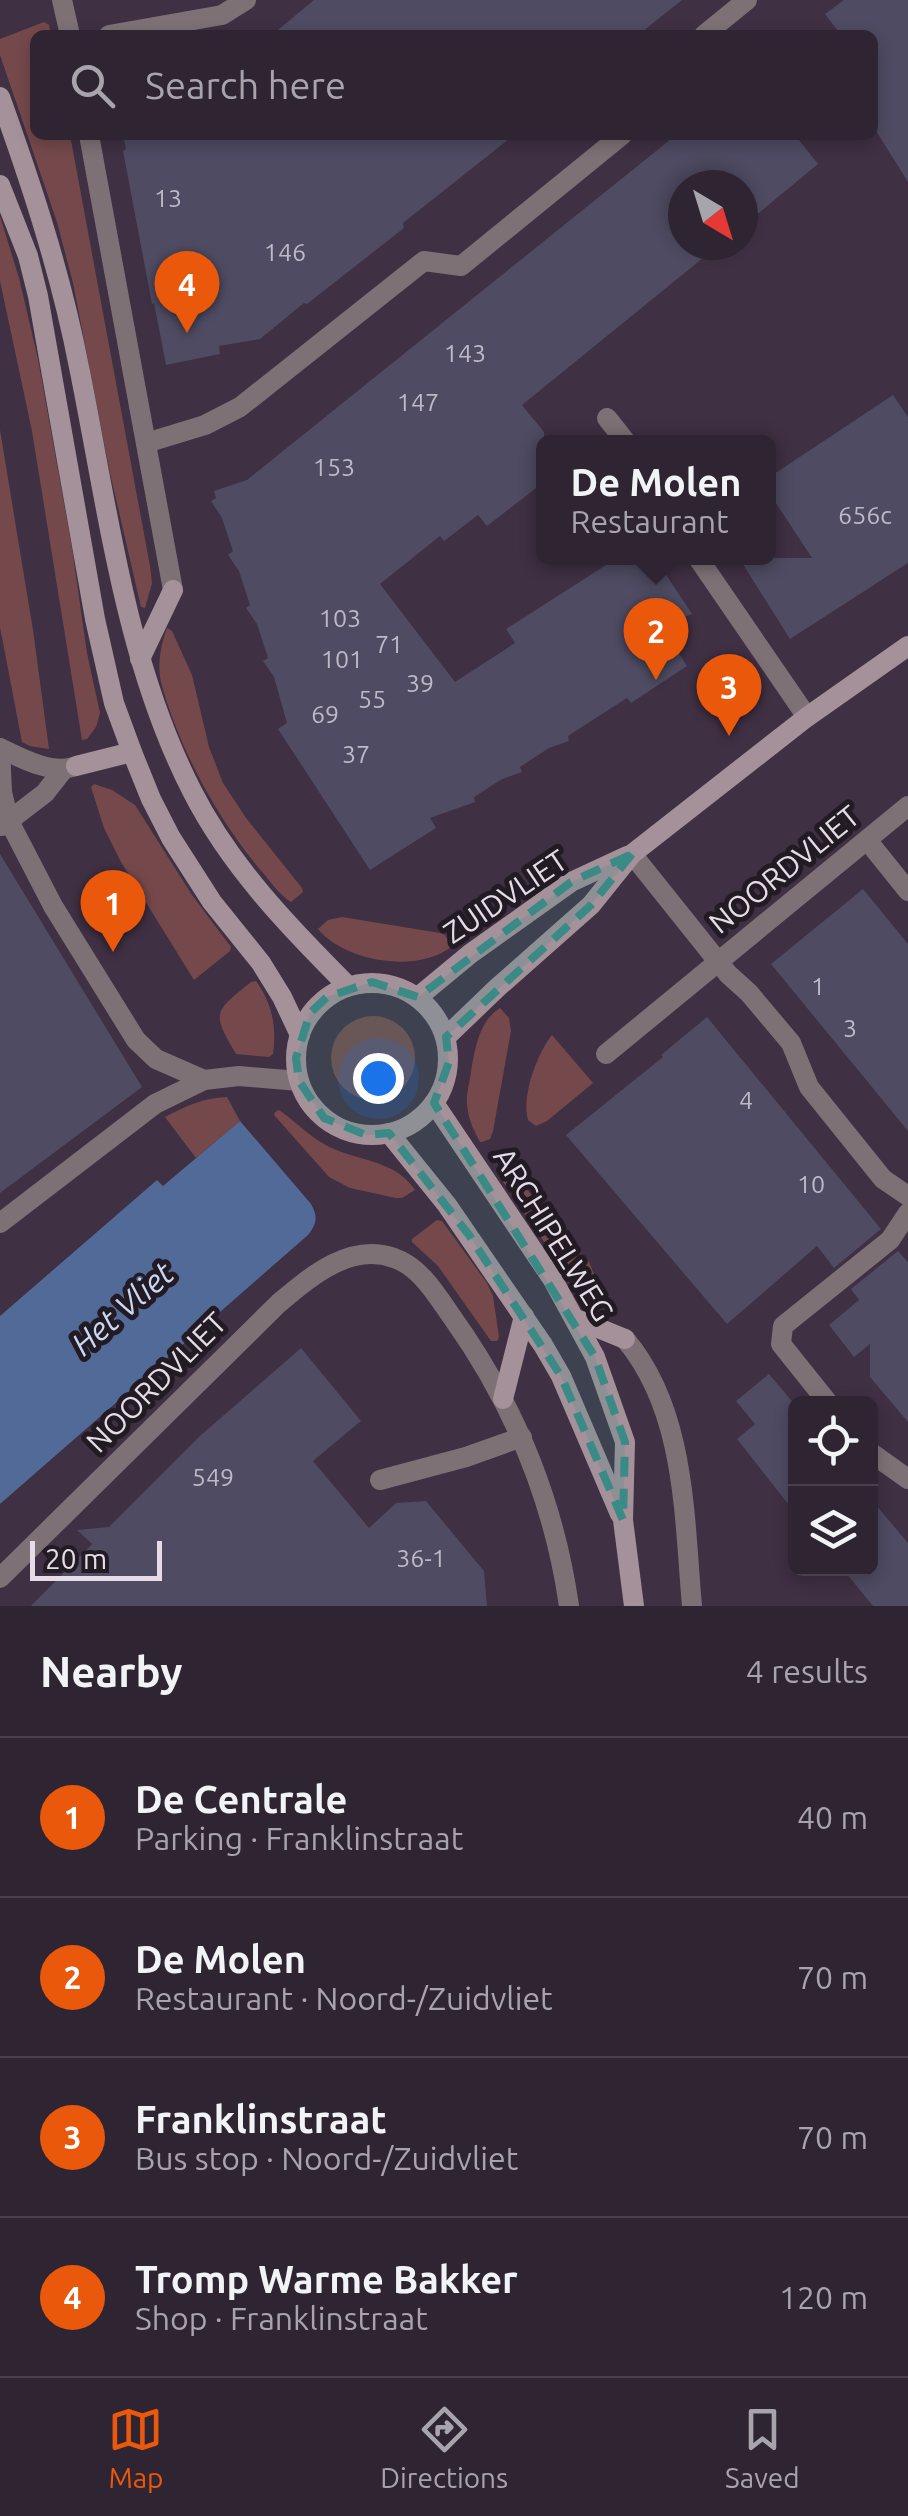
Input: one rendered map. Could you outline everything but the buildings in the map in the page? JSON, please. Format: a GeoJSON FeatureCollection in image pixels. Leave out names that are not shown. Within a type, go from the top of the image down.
{"type":"FeatureCollection","features":[{"type":"Feature","properties":{"kind":"main road"},"geometry":{"type":"LineString","coordinates":[[0,97],[60,280],[140,659],[165,735],[193,794],[229,855],[296,934],[348,986]]}},
{"type":"Feature","properties":{"kind":"main road"},"geometry":{"type":"LineString","coordinates":[[0,185],[28,256],[38,296],[95,619],[114,703],[151,799],[171,838],[212,902],[268,974],[300,1035]]}},
{"type":"Feature","properties":{"kind":"main road"},"geometry":{"type":"LineString","coordinates":[[140,659],[173,590]]}},
{"type":"Feature","properties":{"kind":"main road"},"geometry":{"type":"LineString","coordinates":[[446,1037],[592,905],[632,854],[807,718],[908,646]]}},
{"type":"Feature","properties":{"kind":"main road"},"geometry":{"type":"LineString","coordinates":[[69,768],[132,752]]}},
{"type":"Feature","properties":{"kind":"main road","name":"ZUIDVLIET"},"geometry":{"type":"LineString","coordinates":[[418,997],[470,954],[571,882],[632,854]]}},
{"type":"Feature","properties":{"kind":"main road"},"geometry":{"type":"LineString","coordinates":[[372,982],[396,986],[418,997],[436,1014],[446,1037],[448,1062],[443,1088],[434,1103],[409,1126],[389,1133],[366,1135],[344,1130],[324,1118],[309,1102],[299,1082],[296,1058],[300,1035],[310,1014],[327,997],[348,986],[372,982]]}},
{"type":"Feature","properties":{"kind":"main road","name":"ARCHIPELWEG"},"geometry":{"type":"LineString","coordinates":[[434,1103],[554,1280],[595,1357],[624,1442],[623,1520],[634,1606]]}},
{"type":"Feature","properties":{"kind":"main road","name":"ARCHIPELWEG"},"geometry":{"type":"LineString","coordinates":[[389,1133],[441,1196],[562,1376],[623,1520]]}},
{"type":"Feature","properties":{"kind":"main road"},"geometry":{"type":"LineString","coordinates":[[504,1399],[524,1316]]}},
{"type":"Feature","properties":{"kind":"main road"},"geometry":{"type":"LineString","coordinates":[[576,1319],[625,1339]]}},
{"type":"Feature","properties":{"kind":"street"},"geometry":{"type":"LineString","coordinates":[[62,0],[69,30]]}},
{"type":"Feature","properties":{"kind":"street"},"geometry":{"type":"LineString","coordinates":[[138,30],[222,15],[246,0]]}},
{"type":"Feature","properties":{"kind":"street"},"geometry":{"type":"LineString","coordinates":[[710,30],[747,0]]}},
{"type":"Feature","properties":{"kind":"street"},"geometry":{"type":"LineString","coordinates":[[90,140],[173,590]]}},
{"type":"Feature","properties":{"kind":"street"},"geometry":{"type":"LineString","coordinates":[[146,443],[205,425],[240,407],[424,260],[461,266],[616,140]]}},
{"type":"Feature","properties":{"kind":"street"},"geometry":{"type":"LineString","coordinates":[[607,418],[620,435]]}},
{"type":"Feature","properties":{"kind":"street"},"geometry":{"type":"LineString","coordinates":[[703,565],[807,718]]}},
{"type":"Feature","properties":{"kind":"street"},"geometry":{"type":"LineString","coordinates":[[69,768],[23,759],[0,748],[3,823],[136,1040],[156,1059],[204,1080]]}},
{"type":"Feature","properties":{"kind":"street"},"geometry":{"type":"LineString","coordinates":[[3,823],[45,793],[69,768]]}},
{"type":"Feature","properties":{"kind":"street","name":"NOORDVLIET"},"geometry":{"type":"LineString","coordinates":[[606,1054],[908,806]]}},
{"type":"Feature","properties":{"kind":"street"},"geometry":{"type":"LineString","coordinates":[[866,840],[908,891]]}},
{"type":"Feature","properties":{"kind":"street"},"geometry":{"type":"LineString","coordinates":[[632,854],[717,962],[791,1043],[809,1086],[883,1179],[908,1196]]}},
{"type":"Feature","properties":{"kind":"street"},"geometry":{"type":"LineString","coordinates":[[0,1223],[155,1104],[204,1080],[239,1076],[299,1082]]}},
{"type":"Feature","properties":{"kind":"street"},"geometry":{"type":"LineString","coordinates":[[822,1396],[780,1344],[783,1326],[890,1240],[908,1213]]}},
{"type":"Feature","properties":{"kind":"street","name":"NOORDVLIET"},"geometry":{"type":"LineString","coordinates":[[0,1578],[278,1302],[330,1264],[370,1254],[392,1256],[404,1262],[430,1286],[477,1352],[504,1399]]}},
{"type":"Feature","properties":{"kind":"street","name":"ARCHIPELWEG"},"geometry":{"type":"LineString","coordinates":[[625,1339],[652,1377],[672,1436],[681,1482],[692,1606]]}},
{"type":"Feature","properties":{"kind":"street"},"geometry":{"type":"LineString","coordinates":[[504,1399],[538,1475],[557,1540],[569,1606]]}},
{"type":"Feature","properties":{"kind":"street"},"geometry":{"type":"LineString","coordinates":[[380,1480],[522,1437]]}},
{"type":"Feature","properties":{"kind":"street"},"geometry":{"type":"LineString","coordinates":[[878,1458],[908,1479]]}},
{"type":"Feature","properties":{"kind":"highlighted area"},"geometry":{"type":"Polygon","coordinates":[[[632,854],[591,905],[446,1037],[449,1062],[434,1103],[595,1357],[625,1442],[623,1520],[561,1376],[469,1235],[389,1133],[366,1135],[324,1118],[299,1081],[296,1058],[310,1013],[327,997],[372,982],[418,997],[571,882],[632,854]]]}},
{"type":"Feature","properties":{"kind":"shaded area"},"geometry":{"type":"Polygon","coordinates":[[[44,22],[49,25],[50,30],[30,30],[30,140],[71,140],[150,566],[152,583],[145,608],[141,607],[110,473],[73,283],[57,222],[0,55],[0,39],[44,22]]]}},
{"type":"Feature","properties":{"kind":"shaded area"},"geometry":{"type":"Polygon","coordinates":[[[0,216],[38,359],[100,713],[96,727],[82,740],[32,431],[0,281],[0,216]]]}},
{"type":"Feature","properties":{"kind":"shaded area"},"geometry":{"type":"Polygon","coordinates":[[[0,430],[49,749],[22,742],[0,627],[0,430]]]}},
{"type":"Feature","properties":{"kind":"shaded area"},"geometry":{"type":"Polygon","coordinates":[[[167,628],[172,631],[192,675],[209,747],[223,783],[302,888],[303,892],[291,902],[232,832],[189,758],[160,675],[160,654],[167,628]]]}},
{"type":"Feature","properties":{"kind":"shaded area"},"geometry":{"type":"Polygon","coordinates":[[[94,784],[135,805],[192,895],[231,947],[194,980],[121,862],[104,828],[91,787],[94,784]]]}},
{"type":"Feature","properties":{"kind":"shaded area"},"geometry":{"type":"Polygon","coordinates":[[[342,917],[440,933],[452,946],[421,960],[402,962],[364,956],[346,950],[318,929],[328,920],[342,917]]]}},
{"type":"Feature","properties":{"kind":"shaded area"},"geometry":{"type":"Polygon","coordinates":[[[256,981],[274,1025],[273,1054],[269,1057],[236,1054],[220,1021],[223,1007],[256,981]]]}},
{"type":"Feature","properties":{"kind":"shaded area"},"geometry":{"type":"Polygon","coordinates":[[[500,1008],[509,1018],[511,1031],[493,1131],[490,1139],[480,1142],[468,1114],[468,1092],[479,1036],[487,1020],[500,1008]]]}},
{"type":"Feature","properties":{"kind":"shaded area"},"geometry":{"type":"Polygon","coordinates":[[[373,1016],[389,1019],[403,1028],[412,1042],[412,1074],[403,1088],[389,1097],[373,1100],[357,1097],[343,1088],[334,1074],[331,1058],[334,1042],[343,1028],[357,1019],[373,1016]]]}},
{"type":"Feature","properties":{"kind":"shaded area"},"geometry":{"type":"Polygon","coordinates":[[[552,1035],[593,1083],[536,1126],[528,1120],[527,1099],[536,1064],[552,1035]]]}},
{"type":"Feature","properties":{"kind":"shaded area"},"geometry":{"type":"Polygon","coordinates":[[[227,1097],[240,1121],[196,1158],[165,1117],[195,1103],[227,1097]]]}},
{"type":"Feature","properties":{"kind":"shaded area"},"geometry":{"type":"Polygon","coordinates":[[[279,1110],[324,1144],[385,1166],[415,1190],[396,1198],[350,1188],[329,1177],[274,1115],[279,1110]]]}},
{"type":"Feature","properties":{"kind":"shaded area"},"geometry":{"type":"Polygon","coordinates":[[[508,1170],[589,1262],[610,1312],[575,1287],[502,1180],[508,1170]]]}},
{"type":"Feature","properties":{"kind":"shaded area"},"geometry":{"type":"Polygon","coordinates":[[[437,1220],[442,1221],[487,1283],[493,1296],[497,1341],[491,1341],[438,1266],[412,1242],[437,1220]]]}},
{"type":"Feature","properties":{"kind":"water","name":"Het Vliet"},"geometry":{"type":"Polygon","coordinates":[[[240,1121],[311,1204],[316,1220],[311,1231],[0,1504],[0,1316],[157,1180],[163,1186],[240,1121]]]}},
{"type":"Feature","properties":{"kind":"place","name":"Tromp Warme Bakker"},"geometry":{"type":"Point","coordinates":[187,333]}},
{"type":"Feature","properties":{"kind":"place","name":"De Molen"},"geometry":{"type":"Point","coordinates":[656,680]}},
{"type":"Feature","properties":{"kind":"place","name":"Franklinstraat"},"geometry":{"type":"Point","coordinates":[729,736]}},
{"type":"Feature","properties":{"kind":"place","name":"De Centrale"},"geometry":{"type":"Point","coordinates":[113,952]}}]}
